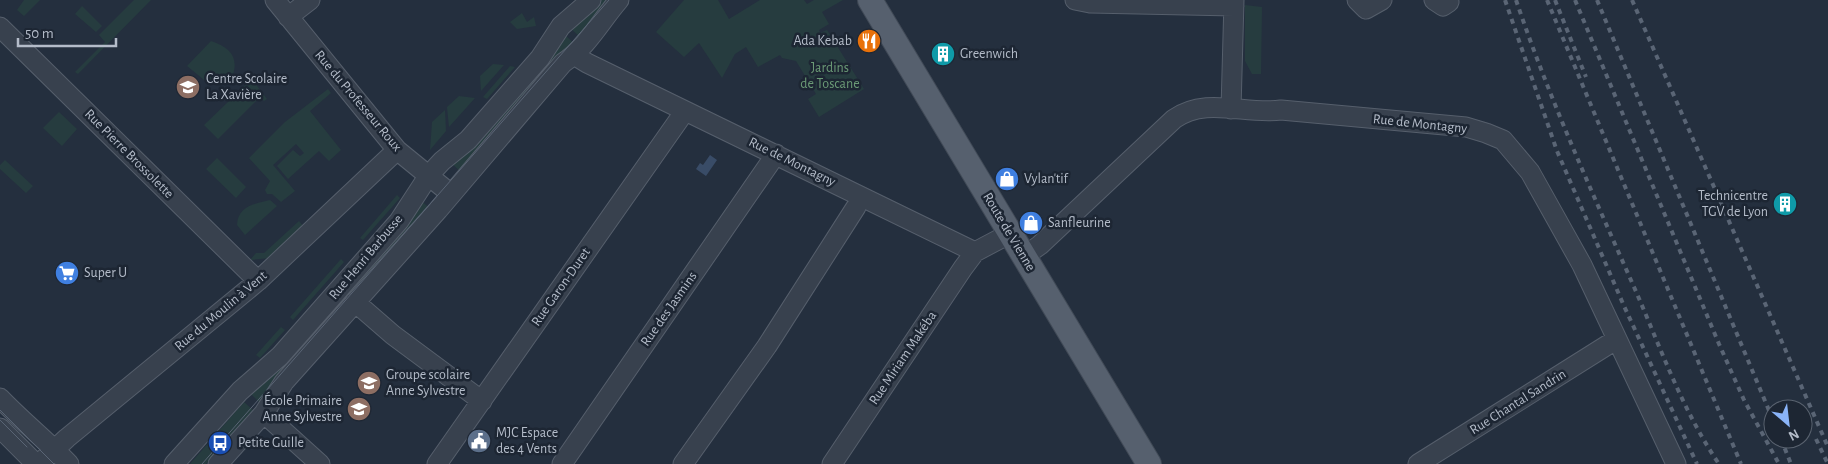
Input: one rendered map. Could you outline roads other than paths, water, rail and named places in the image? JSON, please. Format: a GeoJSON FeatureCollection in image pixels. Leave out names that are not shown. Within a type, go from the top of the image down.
{"type":"FeatureCollection","features":[{"type":"Feature","properties":{"kind":"main road","name":"Route de Vienne"},"geometry":{"type":"LineString","coordinates":[[870,0],[1149,464]]}},
{"type":"Feature","properties":{"kind":"street","name":"Rue du Professeur Roux"},"geometry":{"type":"LineString","coordinates":[[275,0],[397,150],[451,194]]}},
{"type":"Feature","properties":{"kind":"street"},"geometry":{"type":"LineString","coordinates":[[288,17],[310,0]]}},
{"type":"Feature","properties":{"kind":"street","name":"Rue Henri Barbusse"},"geometry":{"type":"LineString","coordinates":[[174,464],[240,391],[280,356],[399,221],[429,175],[442,161],[468,140],[540,58],[561,26],[591,0]]}},
{"type":"Feature","properties":{"kind":"street","name":"Rue Henri Barbusse"},"geometry":{"type":"LineString","coordinates":[[218,464],[264,413],[284,382],[451,194],[563,63],[584,46],[600,21],[619,0]]}},
{"type":"Feature","properties":{"kind":"street"},"geometry":{"type":"LineString","coordinates":[[1075,0],[1090,3],[1234,3],[1231,109]]}},
{"type":"Feature","properties":{"kind":"street"},"geometry":{"type":"LineString","coordinates":[[1357,0],[1366,9],[1382,0]]}},
{"type":"Feature","properties":{"kind":"street","name":"Rue Pierre Brossolette"},"geometry":{"type":"LineString","coordinates":[[0,27],[258,281]]}},
{"type":"Feature","properties":{"kind":"street","name":"Rue de Montagny"},"geometry":{"type":"LineString","coordinates":[[574,55],[975,252]]}},
{"type":"Feature","properties":{"kind":"street","name":"Rue de Montagny"},"geometry":{"type":"LineString","coordinates":[[1023,257],[1040,245],[1174,119],[1190,110],[1204,107],[1266,112],[1281,110],[1466,127],[1486,133],[1502,140],[1530,172],[1568,237],[1617,339],[1671,462]]}},
{"type":"Feature","properties":{"kind":"street","name":"Rue Garon-Duret"},"geometry":{"type":"LineString","coordinates":[[437,464],[686,111]]}},
{"type":"Feature","properties":{"kind":"street","name":"Rue du Moulin à Vent"},"geometry":{"type":"LineString","coordinates":[[37,464],[258,281],[397,150]]}},
{"type":"Feature","properties":{"kind":"street","name":"Rue des Jasmins"},"geometry":{"type":"LineString","coordinates":[[562,464],[776,154]]}},
{"type":"Feature","properties":{"kind":"street"},"geometry":{"type":"LineString","coordinates":[[683,464],[767,346],[856,207]]}},
{"type":"Feature","properties":{"kind":"street"},"geometry":{"type":"LineString","coordinates":[[975,252],[1009,234]]}},
{"type":"Feature","properties":{"kind":"street","name":"Rue Miriam Makéba"},"geometry":{"type":"LineString","coordinates":[[832,464],[975,252]]}},
{"type":"Feature","properties":{"kind":"street"},"geometry":{"type":"LineString","coordinates":[[355,302],[393,335],[482,400]]}},
{"type":"Feature","properties":{"kind":"street","name":"Rue Chantal Sandrin"},"geometry":{"type":"LineString","coordinates":[[1418,464],[1617,339]]}},
{"type":"Feature","properties":{"kind":"street"},"geometry":{"type":"LineString","coordinates":[[0,398],[69,464]]}},
{"type":"Feature","properties":{"kind":"street"},"geometry":{"type":"LineString","coordinates":[[268,416],[320,464]]}},
{"type":"Feature","properties":{"kind":"street"},"geometry":{"type":"LineString","coordinates":[[0,428],[37,464]]}},
{"type":"Feature","properties":{"kind":"water"},"geometry":{"type":"Polygon","coordinates":[[[710,155],[717,160],[706,176],[696,169],[700,163],[703,165],[710,155]]]}},
{"type":"Feature","properties":{"kind":"tram line"},"geometry":{"type":"LineString","coordinates":[[202,464],[609,0]]}},
{"type":"Feature","properties":{"kind":"tram line"},"geometry":{"type":"LineString","coordinates":[[0,410],[54,464]]}},
{"type":"Feature","properties":{"kind":"tram line"},"geometry":{"type":"LineString","coordinates":[[0,420],[27,447]]}},
{"type":"Feature","properties":{"kind":"railway"},"geometry":{"type":"LineString","coordinates":[[1505,0],[1557,151],[1624,306],[1697,464]]}},
{"type":"Feature","properties":{"kind":"railway"},"geometry":{"type":"LineString","coordinates":[[1516,0],[1557,109],[1672,377],[1694,422],[1719,464]]}},
{"type":"Feature","properties":{"kind":"railway"},"geometry":{"type":"LineString","coordinates":[[1547,0],[1741,464]]}},
{"type":"Feature","properties":{"kind":"railway"},"geometry":{"type":"LineString","coordinates":[[1555,0],[1586,77]]}},
{"type":"Feature","properties":{"kind":"railway"},"geometry":{"type":"LineString","coordinates":[[1575,0],[1719,344],[1744,400],[1779,464]]}},
{"type":"Feature","properties":{"kind":"railway"},"geometry":{"type":"LineString","coordinates":[[1597,0],[1764,399]]}},
{"type":"Feature","properties":{"kind":"railway"},"geometry":{"type":"LineString","coordinates":[[1632,0],[1828,447]]}},
{"type":"Feature","properties":{"kind":"railway"},"geometry":{"type":"LineString","coordinates":[[1816,439],[1828,464]]}},
{"type":"Feature","properties":{"kind":"railway"},"geometry":{"type":"LineString","coordinates":[[1785,449],[1791,464]]}},
{"type":"Feature","properties":{"kind":"place","name":"Ada Kebab"},"geometry":{"type":"Point","coordinates":[869,41]}},
{"type":"Feature","properties":{"kind":"place","name":"Greenwich"},"geometry":{"type":"Point","coordinates":[943,54]}},
{"type":"Feature","properties":{"kind":"place","name":"Centre Scolaire La Xavière"},"geometry":{"type":"Point","coordinates":[188,87]}},
{"type":"Feature","properties":{"kind":"place","name":"Vylan'tif"},"geometry":{"type":"Point","coordinates":[1007,179]}},
{"type":"Feature","properties":{"kind":"place","name":"Technicentre TGV de Lyon"},"geometry":{"type":"Point","coordinates":[1785,204]}},
{"type":"Feature","properties":{"kind":"place","name":"Sanfleurine"},"geometry":{"type":"Point","coordinates":[1031,223]}},
{"type":"Feature","properties":{"kind":"place","name":"Super U"},"geometry":{"type":"Point","coordinates":[67,273]}},
{"type":"Feature","properties":{"kind":"place","name":"Groupe scolaire Anne Sylvestre"},"geometry":{"type":"Point","coordinates":[369,383]}},
{"type":"Feature","properties":{"kind":"place","name":"École Primaire Anne Sylvestre"},"geometry":{"type":"Point","coordinates":[359,409]}},
{"type":"Feature","properties":{"kind":"place","name":"MJC Espace des 4 Vents"},"geometry":{"type":"Point","coordinates":[479,441]}},
{"type":"Feature","properties":{"kind":"place","name":"Petite Guille"},"geometry":{"type":"Point","coordinates":[220,443]}},
{"type":"Feature","properties":{"kind":"park label","name":"Jardins de Toscane"},"geometry":{"type":"Point","coordinates":[830,76]}}]}
